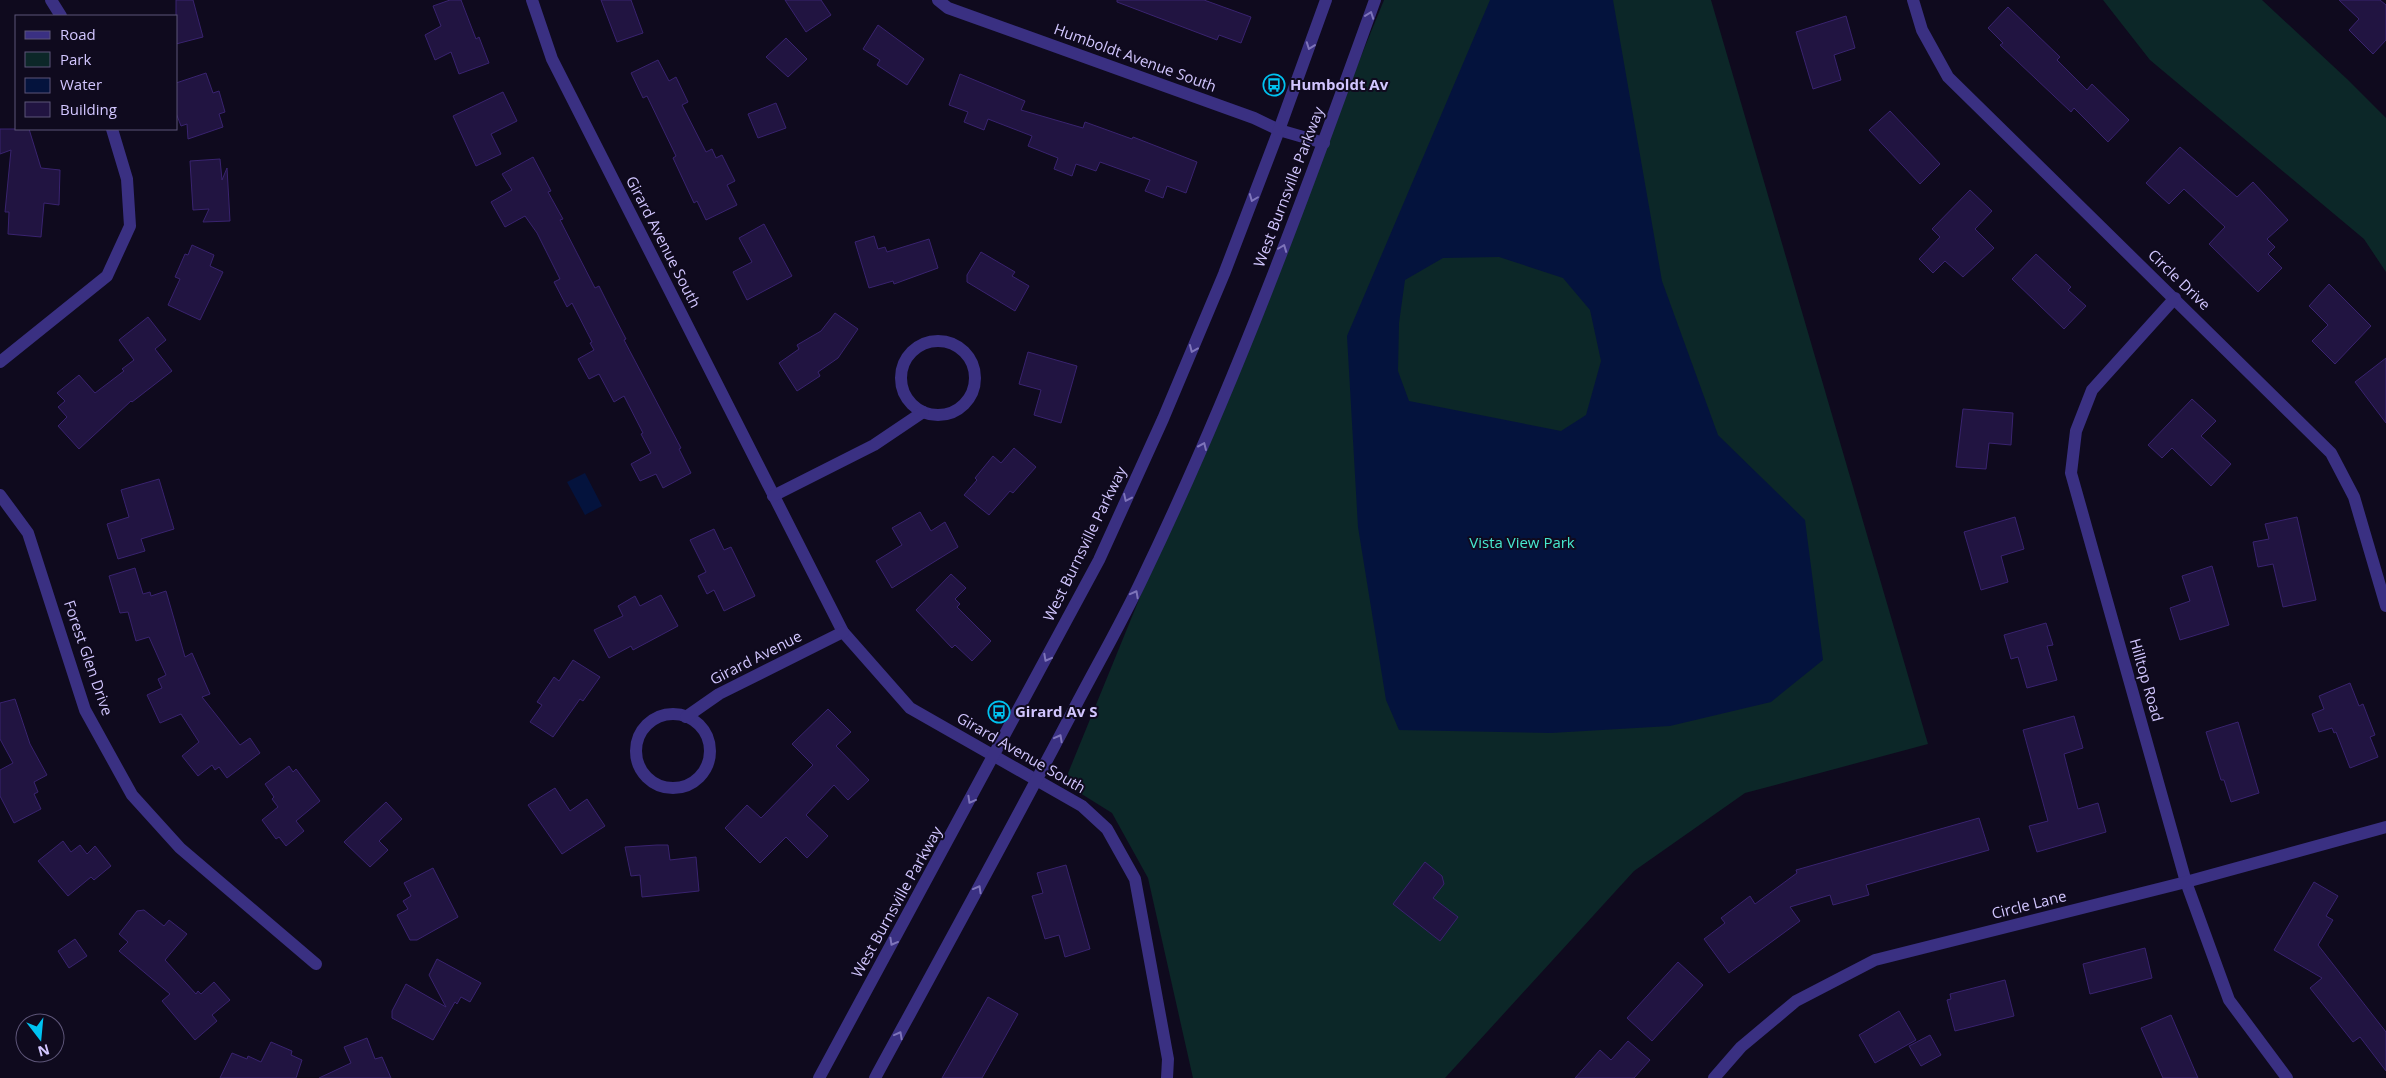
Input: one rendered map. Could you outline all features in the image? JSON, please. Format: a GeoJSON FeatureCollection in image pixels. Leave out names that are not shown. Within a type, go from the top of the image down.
{"type":"FeatureCollection","features":[{"type":"Feature","properties":{"kind":"street"},"geometry":{"type":"LineString","coordinates":[[51,0],[60,15]]}},
{"type":"Feature","properties":{"kind":"street","name":"Girard Avenue South"},"geometry":{"type":"LineString","coordinates":[[532,0],[552,59],[843,632],[910,708],[1082,806],[1107,828],[1135,879],[1168,1059],[1167,1078]]}},
{"type":"Feature","properties":{"kind":"street","name":"Humboldt Avenue South"},"geometry":{"type":"LineString","coordinates":[[938,0],[948,8],[1254,118],[1279,130],[1324,143]]}},
{"type":"Feature","properties":{"kind":"street","name":"West Burnsville Parkway"},"geometry":{"type":"LineString","coordinates":[[819,1078],[1099,560],[1159,428],[1224,274],[1326,0]]}},
{"type":"Feature","properties":{"kind":"street","name":"West Burnsville Parkway"},"geometry":{"type":"LineString","coordinates":[[875,1078],[1037,781],[1143,578],[1200,453],[1324,143],[1375,0]]}},
{"type":"Feature","properties":{"kind":"street","name":"Circle Drive"},"geometry":{"type":"LineString","coordinates":[[1913,0],[1922,30],[1948,78],[2175,298],[2331,453],[2354,497],[2386,606]]}},
{"type":"Feature","properties":{"kind":"street"},"geometry":{"type":"LineString","coordinates":[[0,362],[107,276],[130,226],[128,178],[112,130]]}},
{"type":"Feature","properties":{"kind":"street","name":"Hilltop Road"},"geometry":{"type":"LineString","coordinates":[[2175,298],[2092,390],[2076,430],[2071,473],[2186,882],[2229,1000],[2288,1078]]}},
{"type":"Feature","properties":{"kind":"street"},"geometry":{"type":"LineString","coordinates":[[773,496],[874,445],[923,412],[934,415],[946,414],[957,410],[966,402],[972,392],[975,380],[972,363],[962,349],[952,343],[939,340],[926,342],[914,348],[904,364],[901,382],[904,395],[912,405],[923,412]]}},
{"type":"Feature","properties":{"kind":"street","name":"Forest Glen Drive"},"geometry":{"type":"LineString","coordinates":[[0,495],[28,533],[85,710],[132,795],[180,848],[316,964]]}},
{"type":"Feature","properties":{"kind":"street","name":"Girard Avenue"},"geometry":{"type":"LineString","coordinates":[[686,717],[719,694],[843,632]]}},
{"type":"Feature","properties":{"kind":"street"},"geometry":{"type":"LineString","coordinates":[[674,714],[686,717],[697,723],[709,742],[710,754],[707,766],[701,776],[692,783],[675,788],[658,786],[647,779],[640,768],[636,757],[636,744],[641,732],[650,722],[661,716],[674,714]]}},
{"type":"Feature","properties":{"kind":"street","name":"Circle Lane"},"geometry":{"type":"LineString","coordinates":[[1714,1078],[1741,1047],[1796,1001],[1875,960],[2186,882],[2386,827]]}},
{"type":"Feature","properties":{"kind":"green space","name":"Vista View Park"},"geometry":{"type":"Polygon","coordinates":[[[1384,0],[1711,0],[1928,744],[1745,793],[1634,871],[1445,1078],[1193,1078],[1148,878],[1112,813],[1064,783],[1384,0]]]}},
{"type":"Feature","properties":{"kind":"green space"},"geometry":{"type":"Polygon","coordinates":[[[2103,0],[2262,0],[2347,79],[2386,118],[2386,272],[2364,239],[2150,60],[2103,0]]]}},
{"type":"Feature","properties":{"kind":"water"},"geometry":{"type":"Polygon","coordinates":[[[1490,0],[1613,0],[1662,281],[1718,435],[1805,520],[1823,660],[1771,702],[1670,726],[1551,733],[1399,730],[1386,700],[1358,527],[1347,336],[1490,0]],[[1499,257],[1443,258],[1405,280],[1399,323],[1398,371],[1409,401],[1561,431],[1586,415],[1601,361],[1590,310],[1563,278],[1499,257]]]}},
{"type":"Feature","properties":{"kind":"water"},"geometry":{"type":"Polygon","coordinates":[[[585,473],[602,506],[585,515],[567,482],[585,473]]]}},
{"type":"Feature","properties":{"kind":"building"},"geometry":{"type":"Polygon","coordinates":[[[176,0],[193,0],[203,37],[178,43],[178,15],[176,15],[176,0]]]}},
{"type":"Feature","properties":{"kind":"building"},"geometry":{"type":"Polygon","coordinates":[[[450,0],[461,0],[476,39],[479,37],[489,63],[459,74],[451,52],[435,60],[425,35],[441,26],[433,6],[450,0]]]}},
{"type":"Feature","properties":{"kind":"building"},"geometry":{"type":"Polygon","coordinates":[[[601,0],[631,0],[643,33],[617,42],[601,0]]]}},
{"type":"Feature","properties":{"kind":"building"},"geometry":{"type":"Polygon","coordinates":[[[785,0],[821,0],[831,15],[806,32],[785,0]]]}},
{"type":"Feature","properties":{"kind":"building"},"geometry":{"type":"Polygon","coordinates":[[[1117,0],[1204,0],[1251,17],[1241,43],[1219,35],[1217,40],[1117,2],[1117,0]]]}},
{"type":"Feature","properties":{"kind":"building"},"geometry":{"type":"Polygon","coordinates":[[[2339,0],[2380,0],[2386,5],[2386,40],[2373,54],[2349,30],[2359,19],[2339,0]]]}},
{"type":"Feature","properties":{"kind":"building"},"geometry":{"type":"Polygon","coordinates":[[[2008,7],[2060,57],[2057,60],[2087,90],[2092,84],[2129,120],[2108,142],[2074,108],[2071,112],[2000,45],[2003,43],[1988,28],[2008,7]]]}},
{"type":"Feature","properties":{"kind":"building"},"geometry":{"type":"Polygon","coordinates":[[[1846,16],[1855,48],[1834,55],[1841,80],[1813,89],[1796,32],[1846,16]]]}},
{"type":"Feature","properties":{"kind":"building"},"geometry":{"type":"Polygon","coordinates":[[[878,25],[924,59],[907,85],[877,65],[880,60],[863,49],[878,25]]]}},
{"type":"Feature","properties":{"kind":"building"},"geometry":{"type":"Polygon","coordinates":[[[786,38],[807,59],[788,77],[766,57],[786,38]]]}},
{"type":"Feature","properties":{"kind":"building"},"geometry":{"type":"Polygon","coordinates":[[[658,60],[669,81],[676,77],[688,102],[682,105],[706,152],[712,149],[716,158],[722,155],[735,181],[727,185],[737,205],[706,220],[697,201],[694,203],[673,158],[676,156],[647,96],[643,98],[631,73],[658,60]]]}},
{"type":"Feature","properties":{"kind":"building"},"geometry":{"type":"Polygon","coordinates":[[[206,73],[213,93],[219,91],[225,112],[219,114],[223,127],[188,139],[187,124],[181,126],[178,118],[178,82],[206,73]]]}},
{"type":"Feature","properties":{"kind":"building"},"geometry":{"type":"Polygon","coordinates":[[[960,74],[1025,101],[1021,110],[1083,128],[1085,122],[1132,139],[1133,137],[1197,162],[1186,193],[1167,186],[1163,198],[1145,191],[1150,180],[1100,162],[1096,171],[1076,164],[1072,176],[1054,169],[1058,158],[1028,146],[1032,136],[988,119],[984,130],[964,122],[968,112],[949,105],[960,74]]]}},
{"type":"Feature","properties":{"kind":"building"},"geometry":{"type":"Polygon","coordinates":[[[503,92],[517,121],[491,134],[501,154],[476,166],[453,116],[503,92]]]}},
{"type":"Feature","properties":{"kind":"building"},"geometry":{"type":"Polygon","coordinates":[[[776,103],[786,128],[758,138],[748,114],[776,103]]]}},
{"type":"Feature","properties":{"kind":"building"},"geometry":{"type":"Polygon","coordinates":[[[1890,111],[1940,164],[1920,184],[1869,130],[1890,111]]]}},
{"type":"Feature","properties":{"kind":"building"},"geometry":{"type":"Polygon","coordinates":[[[0,129],[29,130],[41,168],[60,170],[59,205],[44,203],[41,237],[8,234],[9,212],[5,212],[11,150],[0,154],[0,129]]]}},
{"type":"Feature","properties":{"kind":"building"},"geometry":{"type":"Polygon","coordinates":[[[2180,147],[2237,197],[2253,182],[2288,220],[2267,239],[2275,247],[2268,254],[2282,268],[2258,292],[2209,244],[2225,227],[2184,189],[2169,204],[2146,183],[2180,147]]]}},
{"type":"Feature","properties":{"kind":"building"},"geometry":{"type":"Polygon","coordinates":[[[533,157],[551,191],[548,192],[563,219],[560,220],[595,288],[599,286],[626,339],[624,340],[681,448],[679,449],[691,473],[663,488],[656,474],[640,481],[631,464],[651,453],[624,396],[614,402],[599,374],[589,379],[578,359],[594,350],[590,343],[592,342],[572,303],[567,307],[554,282],[560,279],[537,233],[525,216],[505,227],[491,202],[512,190],[502,174],[533,157]]]}},
{"type":"Feature","properties":{"kind":"building"},"geometry":{"type":"Polygon","coordinates":[[[220,159],[222,180],[227,168],[230,221],[203,222],[209,209],[193,210],[190,161],[220,159]]]}},
{"type":"Feature","properties":{"kind":"building"},"geometry":{"type":"Polygon","coordinates":[[[1970,190],[1992,211],[1975,229],[1994,248],[1963,277],[1945,261],[1933,273],[1919,259],[1940,237],[1932,229],[1970,190]]]}},
{"type":"Feature","properties":{"kind":"building"},"geometry":{"type":"Polygon","coordinates":[[[764,224],[792,276],[747,300],[733,272],[752,262],[739,238],[764,224]]]}},
{"type":"Feature","properties":{"kind":"building"},"geometry":{"type":"Polygon","coordinates":[[[874,236],[878,249],[885,247],[887,252],[929,239],[938,268],[894,284],[893,281],[869,288],[855,242],[874,236]]]}},
{"type":"Feature","properties":{"kind":"building"},"geometry":{"type":"Polygon","coordinates":[[[192,245],[214,255],[210,266],[223,272],[200,320],[168,305],[180,279],[175,277],[185,254],[188,255],[192,245]]]}},
{"type":"Feature","properties":{"kind":"building"},"geometry":{"type":"Polygon","coordinates":[[[981,252],[1015,272],[1012,276],[1029,286],[1015,311],[967,282],[967,275],[981,252]]]}},
{"type":"Feature","properties":{"kind":"building"},"geometry":{"type":"Polygon","coordinates":[[[2036,254],[2071,287],[2068,290],[2086,306],[2064,329],[2012,279],[2036,254]]]}},
{"type":"Feature","properties":{"kind":"building"},"geometry":{"type":"Polygon","coordinates":[[[2329,284],[2371,326],[2335,364],[2312,341],[2328,325],[2309,306],[2329,284]]]}},
{"type":"Feature","properties":{"kind":"building"},"geometry":{"type":"Polygon","coordinates":[[[835,313],[858,329],[838,358],[818,372],[820,376],[797,391],[779,363],[799,349],[797,345],[821,331],[835,313]]]}},
{"type":"Feature","properties":{"kind":"building"},"geometry":{"type":"Polygon","coordinates":[[[148,317],[166,340],[155,349],[172,371],[131,401],[79,449],[58,426],[67,417],[58,407],[65,401],[57,393],[79,375],[95,393],[124,371],[122,369],[134,360],[119,340],[148,317]]]}},
{"type":"Feature","properties":{"kind":"building"},"geometry":{"type":"Polygon","coordinates":[[[1028,352],[1077,366],[1061,423],[1034,415],[1041,390],[1019,384],[1028,352]]]}},
{"type":"Feature","properties":{"kind":"building"},"geometry":{"type":"Polygon","coordinates":[[[2386,358],[2386,423],[2355,382],[2386,358]]]}},
{"type":"Feature","properties":{"kind":"building"},"geometry":{"type":"Polygon","coordinates":[[[2192,399],[2216,421],[2201,436],[2231,464],[2211,486],[2172,448],[2162,458],[2148,445],[2192,399]]]}},
{"type":"Feature","properties":{"kind":"building"},"geometry":{"type":"Polygon","coordinates":[[[1963,409],[2013,413],[2011,445],[1989,443],[1986,469],[1956,467],[1963,409]]]}},
{"type":"Feature","properties":{"kind":"building"},"geometry":{"type":"Polygon","coordinates":[[[1014,448],[1036,467],[1013,493],[1010,491],[989,515],[964,495],[993,456],[1001,463],[1014,448]]]}},
{"type":"Feature","properties":{"kind":"building"},"geometry":{"type":"Polygon","coordinates":[[[159,479],[174,529],[141,539],[145,551],[118,559],[107,524],[129,517],[121,490],[159,479]]]}},
{"type":"Feature","properties":{"kind":"building"},"geometry":{"type":"Polygon","coordinates":[[[920,512],[931,531],[945,522],[958,547],[892,588],[876,561],[902,545],[892,528],[920,512]]]}},
{"type":"Feature","properties":{"kind":"building"},"geometry":{"type":"Polygon","coordinates":[[[2015,517],[2024,549],[2001,556],[2008,582],[1981,590],[1964,532],[2015,517]]]}},
{"type":"Feature","properties":{"kind":"building"},"geometry":{"type":"Polygon","coordinates":[[[2297,517],[2316,600],[2283,607],[2273,564],[2258,567],[2253,542],[2269,539],[2265,524],[2297,517]]]}},
{"type":"Feature","properties":{"kind":"building"},"geometry":{"type":"Polygon","coordinates":[[[714,529],[724,550],[731,547],[755,596],[724,611],[714,590],[707,594],[698,576],[706,572],[690,540],[714,529]]]}},
{"type":"Feature","properties":{"kind":"building"},"geometry":{"type":"Polygon","coordinates":[[[2212,566],[2229,625],[2180,640],[2170,608],[2190,601],[2182,576],[2212,566]]]}},
{"type":"Feature","properties":{"kind":"building"},"geometry":{"type":"Polygon","coordinates":[[[135,568],[143,594],[150,592],[151,596],[166,591],[185,657],[192,653],[210,694],[202,697],[240,745],[250,738],[260,753],[227,778],[219,767],[215,770],[212,765],[198,776],[182,756],[199,742],[181,714],[160,723],[147,695],[162,688],[158,679],[166,675],[149,637],[136,641],[128,612],[120,613],[109,576],[135,568]]]}},
{"type":"Feature","properties":{"kind":"building"},"geometry":{"type":"Polygon","coordinates":[[[951,574],[966,588],[955,599],[960,604],[957,607],[991,641],[972,661],[955,645],[952,648],[916,610],[951,574]]]}},
{"type":"Feature","properties":{"kind":"building"},"geometry":{"type":"Polygon","coordinates":[[[661,595],[678,626],[633,650],[631,646],[609,658],[594,630],[623,616],[618,606],[635,596],[640,606],[661,595]]]}},
{"type":"Feature","properties":{"kind":"building"},"geometry":{"type":"Polygon","coordinates":[[[2046,623],[2053,645],[2047,646],[2057,680],[2027,688],[2018,657],[2011,659],[2004,635],[2046,623]]]}},
{"type":"Feature","properties":{"kind":"building"},"geometry":{"type":"Polygon","coordinates":[[[573,660],[600,677],[583,701],[580,699],[553,737],[530,722],[542,705],[537,702],[554,677],[559,681],[573,660]]]}},
{"type":"Feature","properties":{"kind":"building"},"geometry":{"type":"Polygon","coordinates":[[[2350,683],[2359,706],[2363,704],[2375,735],[2370,737],[2378,757],[2350,768],[2336,732],[2334,733],[2332,728],[2319,732],[2312,714],[2324,709],[2319,696],[2350,683]]]}},
{"type":"Feature","properties":{"kind":"building"},"geometry":{"type":"Polygon","coordinates":[[[15,699],[30,744],[47,775],[34,782],[38,792],[34,794],[41,809],[14,823],[0,796],[0,770],[13,763],[0,739],[0,703],[15,699]]]}},
{"type":"Feature","properties":{"kind":"building"},"geometry":{"type":"Polygon","coordinates":[[[828,709],[851,732],[836,746],[869,780],[848,800],[834,785],[806,815],[828,836],[807,858],[786,837],[760,863],[725,828],[747,805],[761,818],[813,765],[792,744],[828,709]]]}},
{"type":"Feature","properties":{"kind":"building"},"geometry":{"type":"Polygon","coordinates":[[[2074,716],[2083,748],[2064,754],[2078,809],[2098,803],[2106,832],[2037,852],[2029,826],[2048,821],[2023,730],[2074,716]]]}},
{"type":"Feature","properties":{"kind":"building"},"geometry":{"type":"Polygon","coordinates":[[[2238,722],[2259,793],[2231,802],[2224,780],[2221,780],[2206,732],[2238,722]]]}},
{"type":"Feature","properties":{"kind":"building"},"geometry":{"type":"Polygon","coordinates":[[[289,766],[293,772],[296,769],[320,801],[296,821],[304,831],[286,846],[279,837],[276,839],[262,820],[278,807],[265,784],[289,766]]]}},
{"type":"Feature","properties":{"kind":"building"},"geometry":{"type":"Polygon","coordinates":[[[555,788],[570,811],[587,799],[605,826],[562,854],[528,805],[555,788]]]}},
{"type":"Feature","properties":{"kind":"building"},"geometry":{"type":"Polygon","coordinates":[[[386,802],[402,819],[379,841],[388,850],[370,867],[344,842],[386,802]]]}},
{"type":"Feature","properties":{"kind":"building"},"geometry":{"type":"Polygon","coordinates":[[[1979,818],[1989,850],[1866,885],[1869,895],[1833,905],[1830,895],[1790,907],[1800,921],[1729,973],[1704,939],[1725,923],[1721,918],[1750,896],[1755,904],[1797,873],[1796,870],[1979,818]]]}},
{"type":"Feature","properties":{"kind":"building"},"geometry":{"type":"Polygon","coordinates":[[[63,841],[71,852],[80,845],[87,854],[95,846],[111,866],[94,880],[91,877],[68,896],[38,861],[63,841]]]}},
{"type":"Feature","properties":{"kind":"building"},"geometry":{"type":"Polygon","coordinates":[[[668,845],[670,860],[696,857],[699,891],[642,897],[640,875],[631,876],[625,847],[668,845]]]}},
{"type":"Feature","properties":{"kind":"building"},"geometry":{"type":"Polygon","coordinates":[[[1425,862],[1442,876],[1444,884],[1433,898],[1458,917],[1440,941],[1393,904],[1425,862]]]}},
{"type":"Feature","properties":{"kind":"building"},"geometry":{"type":"Polygon","coordinates":[[[1066,865],[1090,949],[1065,957],[1059,935],[1045,939],[1032,896],[1043,893],[1037,873],[1066,865]]]}},
{"type":"Feature","properties":{"kind":"building"},"geometry":{"type":"Polygon","coordinates":[[[433,868],[458,917],[417,940],[410,940],[397,915],[408,909],[403,901],[411,896],[404,883],[433,868]]]}},
{"type":"Feature","properties":{"kind":"building"},"geometry":{"type":"Polygon","coordinates":[[[2314,882],[2338,896],[2326,916],[2333,920],[2318,945],[2386,1032],[2386,1071],[2360,1037],[2353,1042],[2310,988],[2322,978],[2274,950],[2314,882]]]}},
{"type":"Feature","properties":{"kind":"building"},"geometry":{"type":"Polygon","coordinates":[[[144,910],[164,926],[169,920],[187,934],[165,960],[196,994],[198,991],[201,994],[214,982],[230,1000],[212,1015],[217,1021],[195,1040],[162,1001],[170,994],[119,951],[128,942],[119,934],[137,911],[144,910]]]}},
{"type":"Feature","properties":{"kind":"building"},"geometry":{"type":"Polygon","coordinates":[[[75,939],[87,956],[69,968],[58,951],[75,939]]]}},
{"type":"Feature","properties":{"kind":"building"},"geometry":{"type":"Polygon","coordinates":[[[2145,948],[2152,978],[2090,994],[2083,964],[2145,948]]]}},
{"type":"Feature","properties":{"kind":"building"},"geometry":{"type":"Polygon","coordinates":[[[437,959],[481,983],[470,1002],[461,997],[457,1004],[455,1002],[433,1040],[392,1018],[392,1011],[406,984],[446,1007],[429,975],[437,959]]]}},
{"type":"Feature","properties":{"kind":"building"},"geometry":{"type":"Polygon","coordinates":[[[1678,962],[1703,985],[1652,1041],[1627,1018],[1678,962]]]}},
{"type":"Feature","properties":{"kind":"building"},"geometry":{"type":"Polygon","coordinates":[[[2005,980],[2014,1016],[1955,1031],[1947,1000],[1951,999],[1950,994],[2005,980]]]}},
{"type":"Feature","properties":{"kind":"building"},"geometry":{"type":"Polygon","coordinates":[[[988,997],[1018,1014],[982,1078],[942,1078],[988,997]]]}},
{"type":"Feature","properties":{"kind":"building"},"geometry":{"type":"Polygon","coordinates":[[[1899,1011],[1916,1040],[1875,1063],[1859,1035],[1899,1011]]]}},
{"type":"Feature","properties":{"kind":"building"},"geometry":{"type":"Polygon","coordinates":[[[2171,1015],[2198,1078],[2163,1078],[2141,1028],[2171,1015]]]}},
{"type":"Feature","properties":{"kind":"building"},"geometry":{"type":"Polygon","coordinates":[[[1930,1035],[1941,1055],[1921,1066],[1909,1046],[1930,1035]]]}},
{"type":"Feature","properties":{"kind":"building"},"geometry":{"type":"Polygon","coordinates":[[[367,1038],[375,1059],[382,1057],[391,1078],[319,1078],[351,1063],[344,1047],[367,1038]]]}},
{"type":"Feature","properties":{"kind":"building"},"geometry":{"type":"Polygon","coordinates":[[[1628,1041],[1650,1060],[1634,1078],[1575,1078],[1600,1050],[1611,1060],[1628,1041]]]}},
{"type":"Feature","properties":{"kind":"building"},"geometry":{"type":"Polygon","coordinates":[[[271,1042],[292,1051],[291,1055],[302,1060],[296,1078],[220,1078],[232,1053],[247,1059],[248,1056],[261,1062],[271,1042]]]}},
{"type":"Feature","properties":{"kind":"place","name":"Humboldt Av"},"geometry":{"type":"Point","coordinates":[1274,85]}},
{"type":"Feature","properties":{"kind":"place","name":"Girard Av S"},"geometry":{"type":"Point","coordinates":[999,712]}}]}
